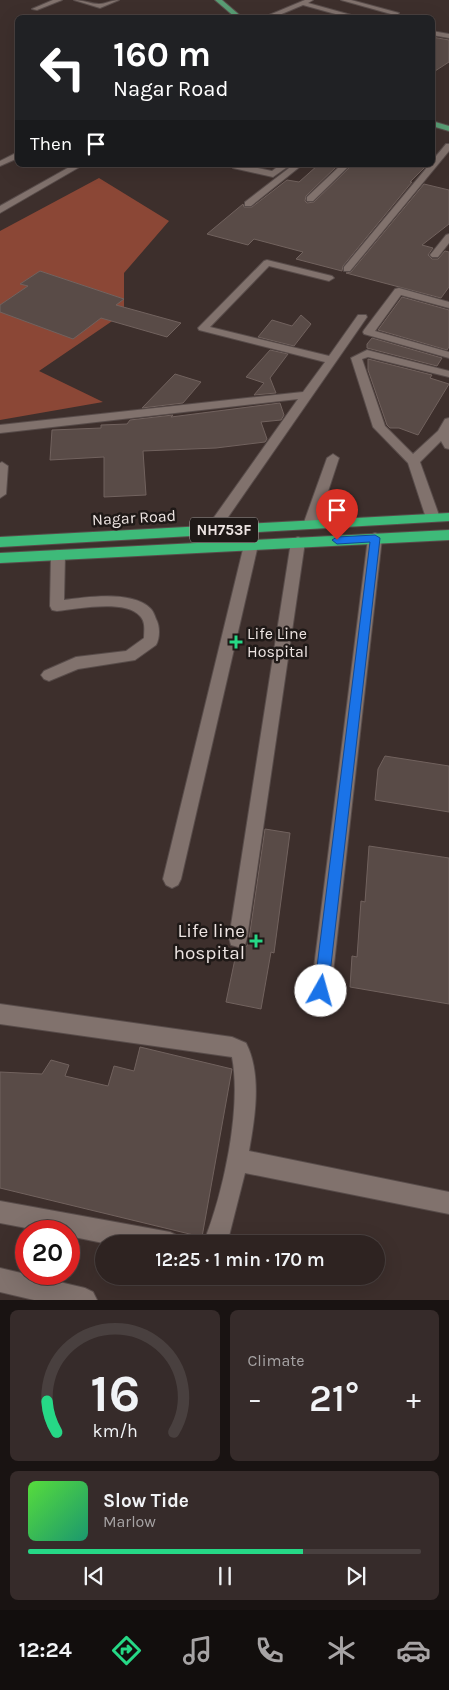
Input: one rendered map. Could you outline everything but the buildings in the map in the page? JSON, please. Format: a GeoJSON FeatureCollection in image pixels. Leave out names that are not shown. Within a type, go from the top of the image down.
{"type":"FeatureCollection","features":[{"type":"Feature","properties":{"kind":"highway","name":"Nagar Road"},"geometry":{"type":"LineString","coordinates":[[0,542],[449,518]]}},
{"type":"Feature","properties":{"kind":"highway","name":"NH753F"},"geometry":{"type":"LineString","coordinates":[[0,558],[449,535]]}},
{"type":"Feature","properties":{"kind":"main road"},"geometry":{"type":"LineString","coordinates":[[218,0],[236,15]]}},
{"type":"Feature","properties":{"kind":"main road"},"geometry":{"type":"LineString","coordinates":[[435,124],[449,130]]}},
{"type":"Feature","properties":{"kind":"street"},"geometry":{"type":"LineString","coordinates":[[34,9],[59,0]]}},
{"type":"Feature","properties":{"kind":"street"},"geometry":{"type":"LineString","coordinates":[[77,0],[100,6],[116,0]]}},
{"type":"Feature","properties":{"kind":"street"},"geometry":{"type":"LineString","coordinates":[[270,15],[310,0]]}},
{"type":"Feature","properties":{"kind":"street"},"geometry":{"type":"LineString","coordinates":[[344,0],[396,13],[393,15]]}},
{"type":"Feature","properties":{"kind":"street"},"geometry":{"type":"LineString","coordinates":[[302,3],[348,15]]}},
{"type":"Feature","properties":{"kind":"street"},"geometry":{"type":"LineString","coordinates":[[435,33],[448,35]]}},
{"type":"Feature","properties":{"kind":"street"},"geometry":{"type":"LineString","coordinates":[[435,163],[449,146]]}},
{"type":"Feature","properties":{"kind":"street"},"geometry":{"type":"LineString","coordinates":[[0,164],[15,156]]}},
{"type":"Feature","properties":{"kind":"street"},"geometry":{"type":"LineString","coordinates":[[0,210],[75,167]]}},
{"type":"Feature","properties":{"kind":"street"},"geometry":{"type":"LineString","coordinates":[[244,167],[273,174],[283,167]]}},
{"type":"Feature","properties":{"kind":"street"},"geometry":{"type":"LineString","coordinates":[[248,204],[295,167]]}},
{"type":"Feature","properties":{"kind":"street"},"geometry":{"type":"LineString","coordinates":[[310,200],[344,167]]}},
{"type":"Feature","properties":{"kind":"street"},"geometry":{"type":"LineString","coordinates":[[348,269],[432,167]]}},
{"type":"Feature","properties":{"kind":"street"},"geometry":{"type":"LineString","coordinates":[[435,255],[449,238]]}},
{"type":"Feature","properties":{"kind":"street"},"geometry":{"type":"LineString","coordinates":[[329,278],[267,263],[203,328],[332,360]]}},
{"type":"Feature","properties":{"kind":"street"},"geometry":{"type":"LineString","coordinates":[[433,518],[413,461],[379,427],[356,358],[368,353],[446,374],[449,357],[368,332],[399,291],[449,305]]}},
{"type":"Feature","properties":{"kind":"street"},"geometry":{"type":"LineString","coordinates":[[212,530],[362,317]]}},
{"type":"Feature","properties":{"kind":"street"},"geometry":{"type":"LineString","coordinates":[[0,429],[307,396]]}},
{"type":"Feature","properties":{"kind":"street"},"geometry":{"type":"LineString","coordinates":[[413,461],[446,428]]}},
{"type":"Feature","properties":{"kind":"street"},"geometry":{"type":"LineString","coordinates":[[446,428],[449,445]]}},
{"type":"Feature","properties":{"kind":"street"},"geometry":{"type":"LineString","coordinates":[[310,525],[333,458]]}},
{"type":"Feature","properties":{"kind":"street"},"geometry":{"type":"LineString","coordinates":[[0,494],[2,466]]}},
{"type":"Feature","properties":{"kind":"street"},"geometry":{"type":"LineString","coordinates":[[321,991],[375,538]]}},
{"type":"Feature","properties":{"kind":"street"},"geometry":{"type":"LineString","coordinates":[[238,938],[298,542]]}},
{"type":"Feature","properties":{"kind":"street"},"geometry":{"type":"LineString","coordinates":[[172,879],[251,545]]}},
{"type":"Feature","properties":{"kind":"street"},"geometry":{"type":"LineString","coordinates":[[49,675],[76,663],[130,656],[151,640],[153,630],[152,620],[137,606],[122,602],[57,606],[58,555]]}},
{"type":"Feature","properties":{"kind":"street"},"geometry":{"type":"LineString","coordinates":[[0,1014],[232,1047],[239,1050],[243,1056],[245,1091],[238,1160],[219,1235]]}},
{"type":"Feature","properties":{"kind":"street"},"geometry":{"type":"LineString","coordinates":[[238,1160],[449,1204]]}},
{"type":"Feature","properties":{"kind":"street"},"geometry":{"type":"LineString","coordinates":[[0,1212],[122,1235]]}},
{"type":"Feature","properties":{"kind":"street"},"geometry":{"type":"LineString","coordinates":[[0,1280],[85,1300]]}},
{"type":"Feature","properties":{"kind":"shaded area"},"geometry":{"type":"Polygon","coordinates":[[[99,178],[169,221],[124,273],[124,313],[39,371],[103,402],[0,420],[0,231],[99,178]]]}},
{"type":"Feature","properties":{"kind":"place","name":"Life Line Hospital"},"geometry":{"type":"Point","coordinates":[236,642]}},
{"type":"Feature","properties":{"kind":"place","name":"Life line hospital"},"geometry":{"type":"Point","coordinates":[256,941]}},
{"type":"Feature","properties":{"kind":"route"},"geometry":{"type":"LineString","coordinates":[[321,991],[375,538],[337,540]]}}]}
